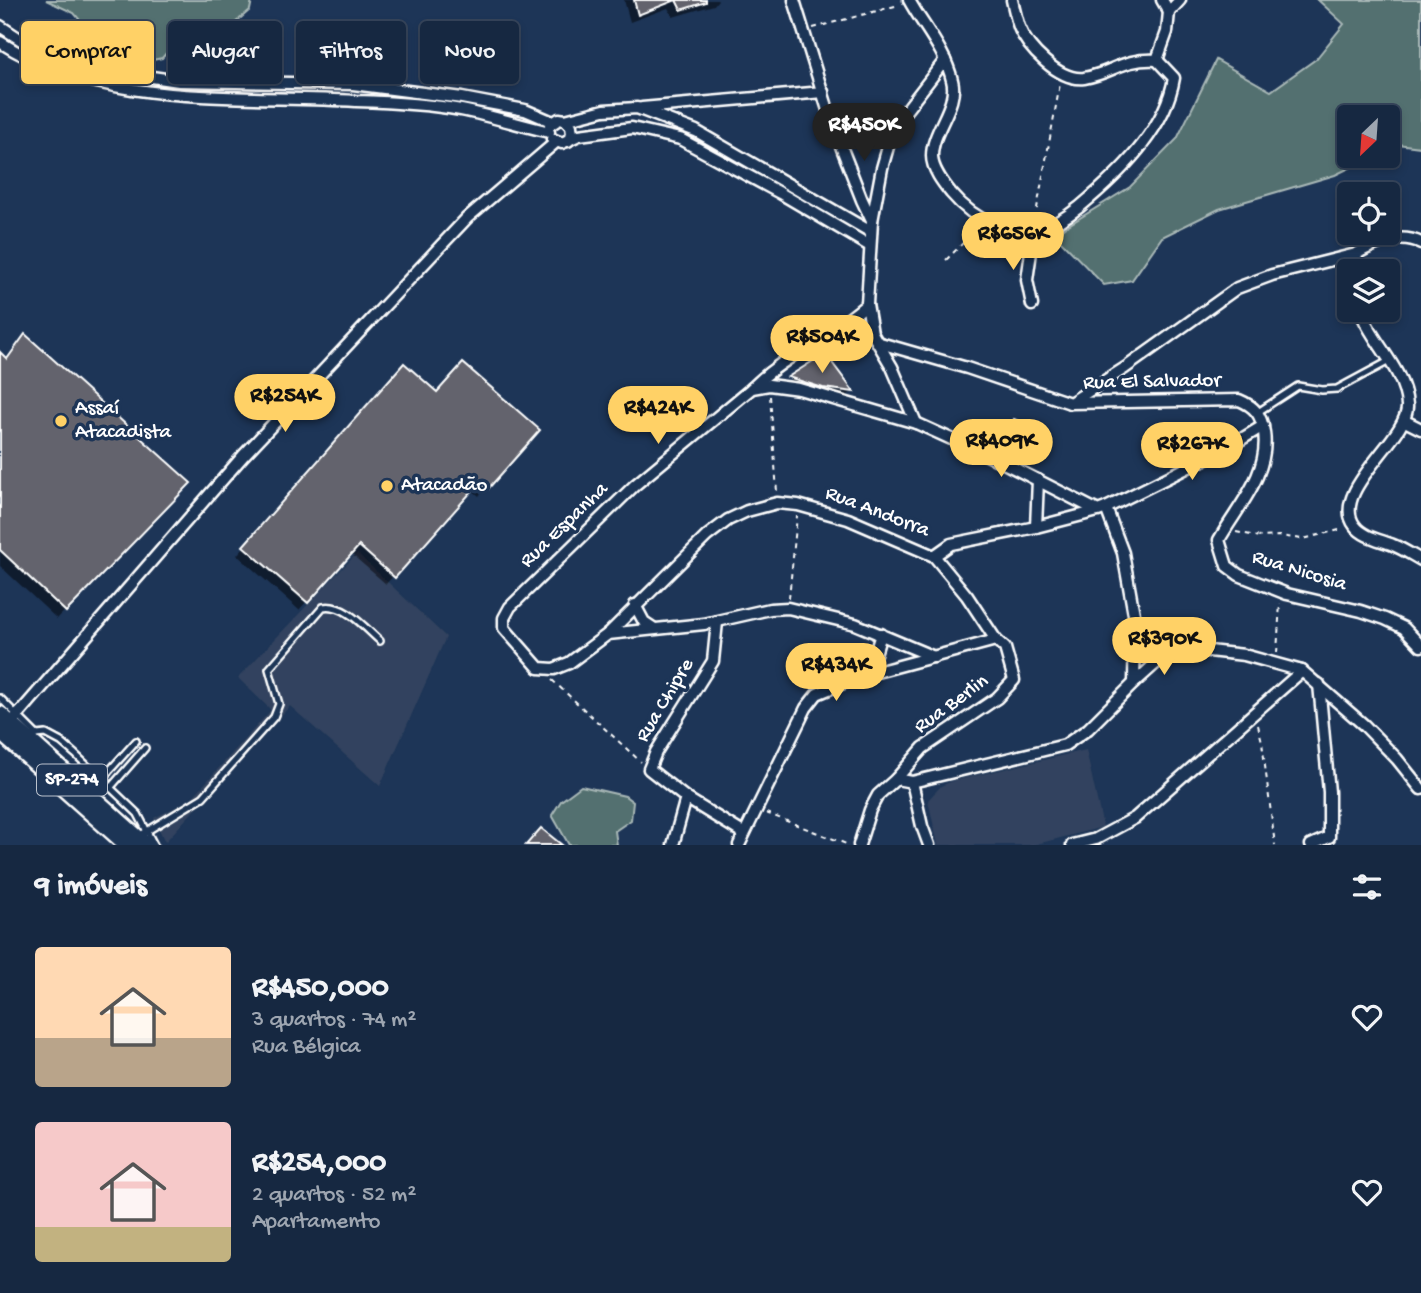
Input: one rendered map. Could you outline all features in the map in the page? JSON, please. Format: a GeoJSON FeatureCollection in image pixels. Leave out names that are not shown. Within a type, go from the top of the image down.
{"type":"FeatureCollection","features":[{"type":"Feature","properties":{"kind":"main road","name":"SP-274"},"geometry":{"type":"LineString","coordinates":[[7,721],[32,736],[139,840]]}},
{"type":"Feature","properties":{"kind":"main road","name":"SP-274"},"geometry":{"type":"LineString","coordinates":[[7,721],[139,840]]}},
{"type":"Feature","properties":{"kind":"street"},"geometry":{"type":"LineString","coordinates":[[793,0],[832,123],[872,226]]}},
{"type":"Feature","properties":{"kind":"street"},"geometry":{"type":"LineString","coordinates":[[910,1],[945,60],[953,83],[952,94],[933,148],[932,158],[936,170],[960,203],[985,220],[1015,231],[1045,229],[1081,206],[1125,163],[1162,117],[1174,78],[1157,60],[1139,59],[1082,78],[1062,75],[1032,47],[1020,29],[1012,0]]}},
{"type":"Feature","properties":{"kind":"street"},"geometry":{"type":"LineString","coordinates":[[1162,0],[1170,12]]}},
{"type":"Feature","properties":{"kind":"street"},"geometry":{"type":"LineString","coordinates":[[1157,60],[1167,32],[1170,12],[1180,0]]}},
{"type":"Feature","properties":{"kind":"street"},"geometry":{"type":"LineString","coordinates":[[0,26],[32,47],[84,67],[179,81],[353,84],[462,98],[525,110],[551,127],[556,142]]}},
{"type":"Feature","properties":{"kind":"street"},"geometry":{"type":"LineString","coordinates":[[0,42],[25,58],[80,79],[182,95],[357,101],[460,110],[551,127]]}},
{"type":"Feature","properties":{"kind":"street"},"geometry":{"type":"LineString","coordinates":[[916,423],[880,343],[872,332],[867,304],[870,246],[882,169],[894,126],[945,60]]}},
{"type":"Feature","properties":{"kind":"street"},"geometry":{"type":"LineString","coordinates":[[551,127],[559,119],[565,120],[604,110],[823,92]]}},
{"type":"Feature","properties":{"kind":"street"},"geometry":{"type":"LineString","coordinates":[[637,108],[696,131],[872,226]]}},
{"type":"Feature","properties":{"kind":"street"},"geometry":{"type":"LineString","coordinates":[[565,120],[571,126],[572,134],[568,141]]}},
{"type":"Feature","properties":{"kind":"street"},"geometry":{"type":"LineString","coordinates":[[7,721],[243,456],[448,238],[467,218],[556,142],[568,141],[579,135],[632,128],[680,139],[870,246]]}},
{"type":"Feature","properties":{"kind":"street"},"geometry":{"type":"LineString","coordinates":[[1029,230],[1031,252],[1027,281],[1032,304]]}},
{"type":"Feature","properties":{"kind":"street"},"geometry":{"type":"LineString","coordinates":[[1070,403],[1125,368],[1237,288],[1272,275],[1356,254],[1373,244],[1398,238],[1409,238],[1421,243]]}},
{"type":"Feature","properties":{"kind":"street"},"geometry":{"type":"LineString","coordinates":[[1356,254],[1356,259]]}},
{"type":"Feature","properties":{"kind":"street"},"geometry":{"type":"LineString","coordinates":[[752,388],[767,374],[854,317],[867,304]]}},
{"type":"Feature","properties":{"kind":"street"},"geometry":{"type":"LineString","coordinates":[[1366,322],[1377,343],[1391,360],[1408,406],[1405,421],[1368,468],[1352,499],[1350,513],[1355,526],[1371,537],[1421,560]]}},
{"type":"Feature","properties":{"kind":"street","name":"Rua El Salvador"},"geometry":{"type":"LineString","coordinates":[[880,343],[967,368],[1070,403],[1239,400],[1251,405],[1258,412]]}},
{"type":"Feature","properties":{"kind":"street","name":"Rua Espanha"},"geometry":{"type":"LineString","coordinates":[[539,668],[504,628],[504,618],[510,607],[635,485],[752,388],[769,385],[799,389],[916,423],[1102,510]]}},
{"type":"Feature","properties":{"kind":"street"},"geometry":{"type":"LineString","coordinates":[[1226,528],[1255,483],[1263,465],[1265,442],[1258,412]]}},
{"type":"Feature","properties":{"kind":"street"},"geometry":{"type":"LineString","coordinates":[[1405,421],[1421,429]]}},
{"type":"Feature","properties":{"kind":"street","name":"Rua Andorra"},"geometry":{"type":"LineString","coordinates":[[539,668],[554,669],[569,663],[608,634],[707,536],[727,520],[747,511],[777,503],[798,505],[848,519],[934,556],[951,544],[1102,510],[1227,448],[1263,426]]}},
{"type":"Feature","properties":{"kind":"street"},"geometry":{"type":"LineString","coordinates":[[1036,527],[1038,480]]}},
{"type":"Feature","properties":{"kind":"street"},"geometry":{"type":"LineString","coordinates":[[1102,510],[1123,553],[1135,620],[1134,683]]}},
{"type":"Feature","properties":{"kind":"street","name":"Rua Nicosia"},"geometry":{"type":"LineString","coordinates":[[1226,528],[1219,540],[1227,566],[1239,575],[1281,592],[1385,619],[1404,628],[1421,646]]}},
{"type":"Feature","properties":{"kind":"street","name":"Rua Berlin"},"geometry":{"type":"LineString","coordinates":[[896,779],[923,748],[997,698],[1014,680],[1005,649],[934,556]]}},
{"type":"Feature","properties":{"kind":"street"},"geometry":{"type":"LineString","coordinates":[[635,605],[644,622],[653,628]]}},
{"type":"Feature","properties":{"kind":"street"},"geometry":{"type":"LineString","coordinates":[[608,634],[653,628],[680,628],[770,609],[788,608],[830,617],[881,634],[934,657]]}},
{"type":"Feature","properties":{"kind":"street"},"geometry":{"type":"LineString","coordinates":[[1135,620],[1148,637],[1161,645],[1244,655],[1301,671],[1319,684],[1389,750],[1421,789]]}},
{"type":"Feature","properties":{"kind":"street","name":"Rua Chipre"},"geometry":{"type":"LineString","coordinates":[[718,622],[713,661],[656,752],[649,769],[685,798],[743,833]]}},
{"type":"Feature","properties":{"kind":"street"},"geometry":{"type":"LineString","coordinates":[[869,674],[881,634]]}},
{"type":"Feature","properties":{"kind":"street"},"geometry":{"type":"LineString","coordinates":[[739,845],[806,708],[817,694],[869,674],[996,640]]}},
{"type":"Feature","properties":{"kind":"street"},"geometry":{"type":"LineString","coordinates":[[859,845],[870,810],[878,795],[896,779],[912,782],[1065,745],[1088,729],[1174,648]]}},
{"type":"Feature","properties":{"kind":"street"},"geometry":{"type":"LineString","coordinates":[[1072,845],[1096,839],[1135,818],[1301,671]]}},
{"type":"Feature","properties":{"kind":"street"},"geometry":{"type":"LineString","coordinates":[[1311,845],[1329,841],[1329,792],[1319,684]]}},
{"type":"Feature","properties":{"kind":"street"},"geometry":{"type":"LineString","coordinates":[[912,782],[929,845]]}},
{"type":"Feature","properties":{"kind":"street"},"geometry":{"type":"LineString","coordinates":[[673,845],[685,798]]}},
{"type":"Feature","properties":{"kind":"lane"},"geometry":{"type":"LineString","coordinates":[[1258,412],[1298,386],[1321,390],[1337,389],[1391,360]]}},
{"type":"Feature","properties":{"kind":"lane"},"geometry":{"type":"LineString","coordinates":[[139,840],[203,797],[274,717],[279,704],[268,669],[323,607],[331,605],[342,609],[380,641]]}},
{"type":"Feature","properties":{"kind":"lane"},"geometry":{"type":"LineString","coordinates":[[0,698],[7,721]]}},
{"type":"Feature","properties":{"kind":"lane"},"geometry":{"type":"LineString","coordinates":[[32,736],[46,734],[61,742],[138,814],[139,840]]}},
{"type":"Feature","properties":{"kind":"lane"},"geometry":{"type":"LineString","coordinates":[[101,780],[136,741]]}},
{"type":"Feature","properties":{"kind":"lane"},"geometry":{"type":"LineString","coordinates":[[110,788],[145,748]]}},
{"type":"Feature","properties":{"kind":"lane"},"geometry":{"type":"LineString","coordinates":[[139,840],[154,845]]}},
{"type":"Feature","properties":{"kind":"path"},"geometry":{"type":"LineString","coordinates":[[804,31],[910,1]]}},
{"type":"Feature","properties":{"kind":"path"},"geometry":{"type":"LineString","coordinates":[[1029,230],[1062,75]]}},
{"type":"Feature","properties":{"kind":"path"},"geometry":{"type":"LineString","coordinates":[[946,260],[985,220]]}},
{"type":"Feature","properties":{"kind":"path"},"geometry":{"type":"LineString","coordinates":[[769,385],[777,503]]}},
{"type":"Feature","properties":{"kind":"path"},"geometry":{"type":"LineString","coordinates":[[788,608],[798,505]]}},
{"type":"Feature","properties":{"kind":"path"},"geometry":{"type":"LineString","coordinates":[[1226,528],[1245,535],[1303,540],[1355,526]]}},
{"type":"Feature","properties":{"kind":"path"},"geometry":{"type":"LineString","coordinates":[[1276,662],[1281,592]]}},
{"type":"Feature","properties":{"kind":"path"},"geometry":{"type":"LineString","coordinates":[[539,668],[649,769]]}},
{"type":"Feature","properties":{"kind":"path"},"geometry":{"type":"LineString","coordinates":[[1255,713],[1262,742],[1275,845]]}},
{"type":"Feature","properties":{"kind":"path"},"geometry":{"type":"LineString","coordinates":[[758,810],[850,845]]}},
{"type":"Feature","properties":{"kind":"shaded area"},"geometry":{"type":"Polygon","coordinates":[[[357,553],[446,637],[380,786],[290,706],[165,842],[154,818],[190,800],[271,710],[238,678],[357,553]]]}},
{"type":"Feature","properties":{"kind":"shaded area"},"geometry":{"type":"Polygon","coordinates":[[[1086,750],[1103,827],[1033,845],[938,845],[928,800],[941,786],[952,781],[1086,750]]]}},
{"type":"Feature","properties":{"kind":"green space"},"geometry":{"type":"Polygon","coordinates":[[[46,0],[252,0],[250,10],[237,21],[168,21],[168,51],[162,58],[154,60],[154,21],[81,21],[74,13],[46,0]]]}},
{"type":"Feature","properties":{"kind":"green space"},"geometry":{"type":"Polygon","coordinates":[[[1318,0],[1421,0],[1421,147],[1400,144],[1400,105],[1337,105],[1337,168],[1349,168],[1335,175],[1219,209],[1162,237],[1132,280],[1104,285],[1054,234],[1130,187],[1177,139],[1216,60],[1271,91],[1316,59],[1344,24],[1318,0]]]}},
{"type":"Feature","properties":{"kind":"green space"},"geometry":{"type":"Polygon","coordinates":[[[581,786],[625,796],[633,802],[631,820],[615,831],[617,845],[569,845],[552,815],[561,801],[581,786]]]}},
{"type":"Feature","properties":{"kind":"building"},"geometry":{"type":"Polygon","coordinates":[[[634,0],[676,0],[638,15],[634,0]]]}},
{"type":"Feature","properties":{"kind":"building"},"geometry":{"type":"Polygon","coordinates":[[[676,0],[706,0],[706,2],[681,10],[676,0]]]}},
{"type":"Feature","properties":{"kind":"building","name":"Assaí Atacadista"},"geometry":{"type":"Polygon","coordinates":[[[25,334],[191,483],[66,612],[0,550],[0,352],[7,359],[25,334]]]}},
{"type":"Feature","properties":{"kind":"building"},"geometry":{"type":"Polygon","coordinates":[[[824,354],[854,392],[823,388],[788,377],[824,354]]]}},
{"type":"Feature","properties":{"kind":"building","name":"Atacadão"},"geometry":{"type":"Polygon","coordinates":[[[404,363],[437,392],[463,363],[540,430],[488,489],[480,482],[395,578],[359,546],[308,603],[243,546],[404,363]]]}},
{"type":"Feature","properties":{"kind":"building"},"geometry":{"type":"Polygon","coordinates":[[[1014,419],[1036,429],[1022,454],[1001,444],[1014,419]]]}},
{"type":"Feature","properties":{"kind":"building"},"geometry":{"type":"Polygon","coordinates":[[[541,828],[562,845],[526,845],[541,828]]]}},
{"type":"Feature","properties":{"kind":"place","name":"Assaí Atacadista"},"geometry":{"type":"Point","coordinates":[61,421]}},
{"type":"Feature","properties":{"kind":"place","name":"Atacadão"},"geometry":{"type":"Point","coordinates":[387,486]}}]}
